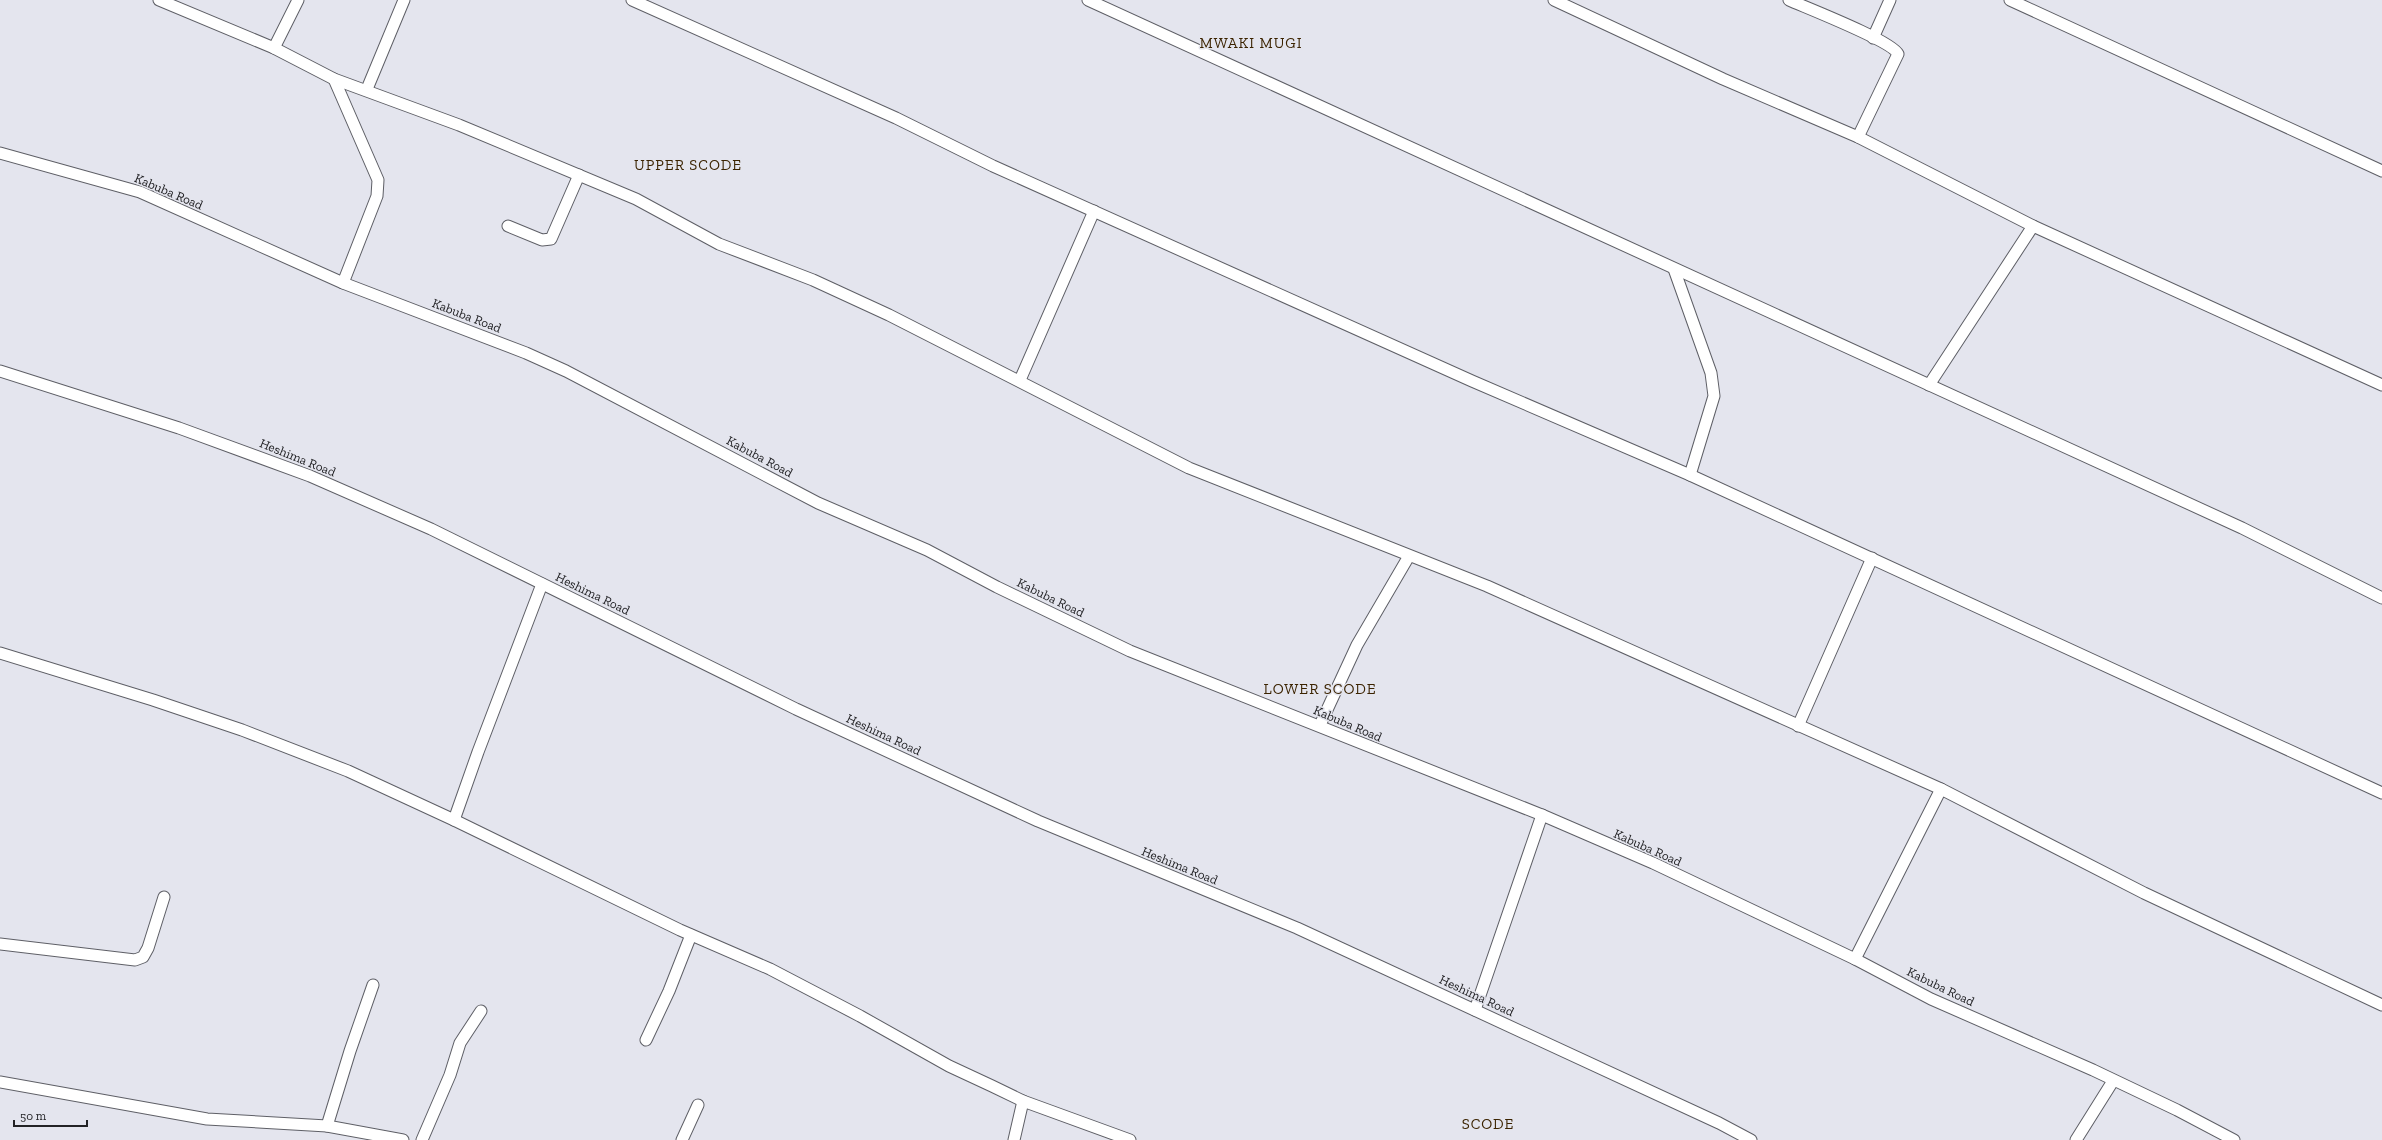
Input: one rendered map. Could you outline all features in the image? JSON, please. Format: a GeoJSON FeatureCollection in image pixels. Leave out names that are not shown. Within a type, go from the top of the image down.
{"type":"FeatureCollection","features":[{"type":"Feature","properties":{"kind":"street"},"geometry":{"type":"LineString","coordinates":[[159,0],[274,48],[334,78],[367,89],[636,198],[719,244],[813,280],[890,315],[1020,380],[1188,468],[1487,586],[1941,790],[2144,893],[2382,1005]]}},
{"type":"Feature","properties":{"kind":"street"},"geometry":{"type":"LineString","coordinates":[[274,48],[298,0]]}},
{"type":"Feature","properties":{"kind":"street"},"geometry":{"type":"LineString","coordinates":[[367,89],[404,0]]}},
{"type":"Feature","properties":{"kind":"street"},"geometry":{"type":"LineString","coordinates":[[632,0],[896,118],[992,166],[1464,378],[1690,476],[1872,558],[2382,793]]}},
{"type":"Feature","properties":{"kind":"street"},"geometry":{"type":"LineString","coordinates":[[1088,0],[2242,528],[2382,598]]}},
{"type":"Feature","properties":{"kind":"street"},"geometry":{"type":"LineString","coordinates":[[1554,0],[1723,79],[1858,137],[2033,226],[2382,385]]}},
{"type":"Feature","properties":{"kind":"street"},"geometry":{"type":"LineString","coordinates":[[1789,0],[1896,50],[1898,58],[1858,137]]}},
{"type":"Feature","properties":{"kind":"street"},"geometry":{"type":"LineString","coordinates":[[1873,38],[1890,0]]}},
{"type":"Feature","properties":{"kind":"street"},"geometry":{"type":"LineString","coordinates":[[2010,0],[2382,171]]}},
{"type":"Feature","properties":{"kind":"street"},"geometry":{"type":"LineString","coordinates":[[334,78],[378,180],[377,196],[343,283]]}},
{"type":"Feature","properties":{"kind":"street","name":"Kabuba Road"},"geometry":{"type":"LineString","coordinates":[[0,153],[140,192],[343,283],[438,318],[553,365],[818,503],[927,550],[997,587],[1130,651],[1320,725],[1402,761],[1542,815],[1653,863],[1855,959],[1931,999],[2093,1070],[2113,1081],[2177,1110],[2234,1140]]}},
{"type":"Feature","properties":{"kind":"street"},"geometry":{"type":"LineString","coordinates":[[508,226],[542,240],[551,239],[579,175]]}},
{"type":"Feature","properties":{"kind":"street"},"geometry":{"type":"LineString","coordinates":[[1020,380],[1094,211]]}},
{"type":"Feature","properties":{"kind":"street"},"geometry":{"type":"LineString","coordinates":[[1929,385],[2033,226]]}},
{"type":"Feature","properties":{"kind":"street"},"geometry":{"type":"LineString","coordinates":[[1674,269],[1711,373],[1714,396],[1690,476]]}},
{"type":"Feature","properties":{"kind":"street","name":"Heshima Road"},"geometry":{"type":"LineString","coordinates":[[0,371],[179,428],[296,470],[431,529],[796,708],[1038,821],[1297,928],[1719,1123],[1751,1140]]}},
{"type":"Feature","properties":{"kind":"street"},"geometry":{"type":"LineString","coordinates":[[1320,725],[1356,645],[1408,556]]}},
{"type":"Feature","properties":{"kind":"street"},"geometry":{"type":"LineString","coordinates":[[1798,726],[1872,558]]}},
{"type":"Feature","properties":{"kind":"street"},"geometry":{"type":"LineString","coordinates":[[454,820],[478,752],[542,584]]}},
{"type":"Feature","properties":{"kind":"street"},"geometry":{"type":"LineString","coordinates":[[0,653],[153,700],[242,730],[348,771],[454,820],[692,935],[770,969],[860,1016],[949,1066],[1023,1101],[1130,1140]]}},
{"type":"Feature","properties":{"kind":"street"},"geometry":{"type":"LineString","coordinates":[[1855,959],[1941,790]]}},
{"type":"Feature","properties":{"kind":"street"},"geometry":{"type":"LineString","coordinates":[[1475,1010],[1542,815]]}},
{"type":"Feature","properties":{"kind":"street"},"geometry":{"type":"LineString","coordinates":[[0,944],[135,960],[143,957],[148,948],[164,896]]}},
{"type":"Feature","properties":{"kind":"street"},"geometry":{"type":"LineString","coordinates":[[646,1040],[669,991],[692,935]]}},
{"type":"Feature","properties":{"kind":"street"},"geometry":{"type":"LineString","coordinates":[[326,1126],[350,1050],[374,984]]}},
{"type":"Feature","properties":{"kind":"street"},"geometry":{"type":"LineString","coordinates":[[422,1140],[450,1075],[460,1044],[482,1011]]}},
{"type":"Feature","properties":{"kind":"street"},"geometry":{"type":"LineString","coordinates":[[2076,1140],[2113,1081]]}},
{"type":"Feature","properties":{"kind":"street"},"geometry":{"type":"LineString","coordinates":[[0,1082],[207,1119],[326,1126],[403,1140]]}},
{"type":"Feature","properties":{"kind":"street"},"geometry":{"type":"LineString","coordinates":[[1014,1140],[1023,1101]]}},
{"type":"Feature","properties":{"kind":"street"},"geometry":{"type":"LineString","coordinates":[[682,1140],[698,1105]]}},
{"type":"Feature","properties":{"kind":"district","name":"MWAKI MUGI"},"geometry":{"type":"Point","coordinates":[1251,43]}},
{"type":"Feature","properties":{"kind":"district","name":"UPPER SCODE"},"geometry":{"type":"Point","coordinates":[688,165]}},
{"type":"Feature","properties":{"kind":"district","name":"LOWER SCODE"},"geometry":{"type":"Point","coordinates":[1320,689]}},
{"type":"Feature","properties":{"kind":"district","name":"SCODE"},"geometry":{"type":"Point","coordinates":[1488,1124]}}]}
